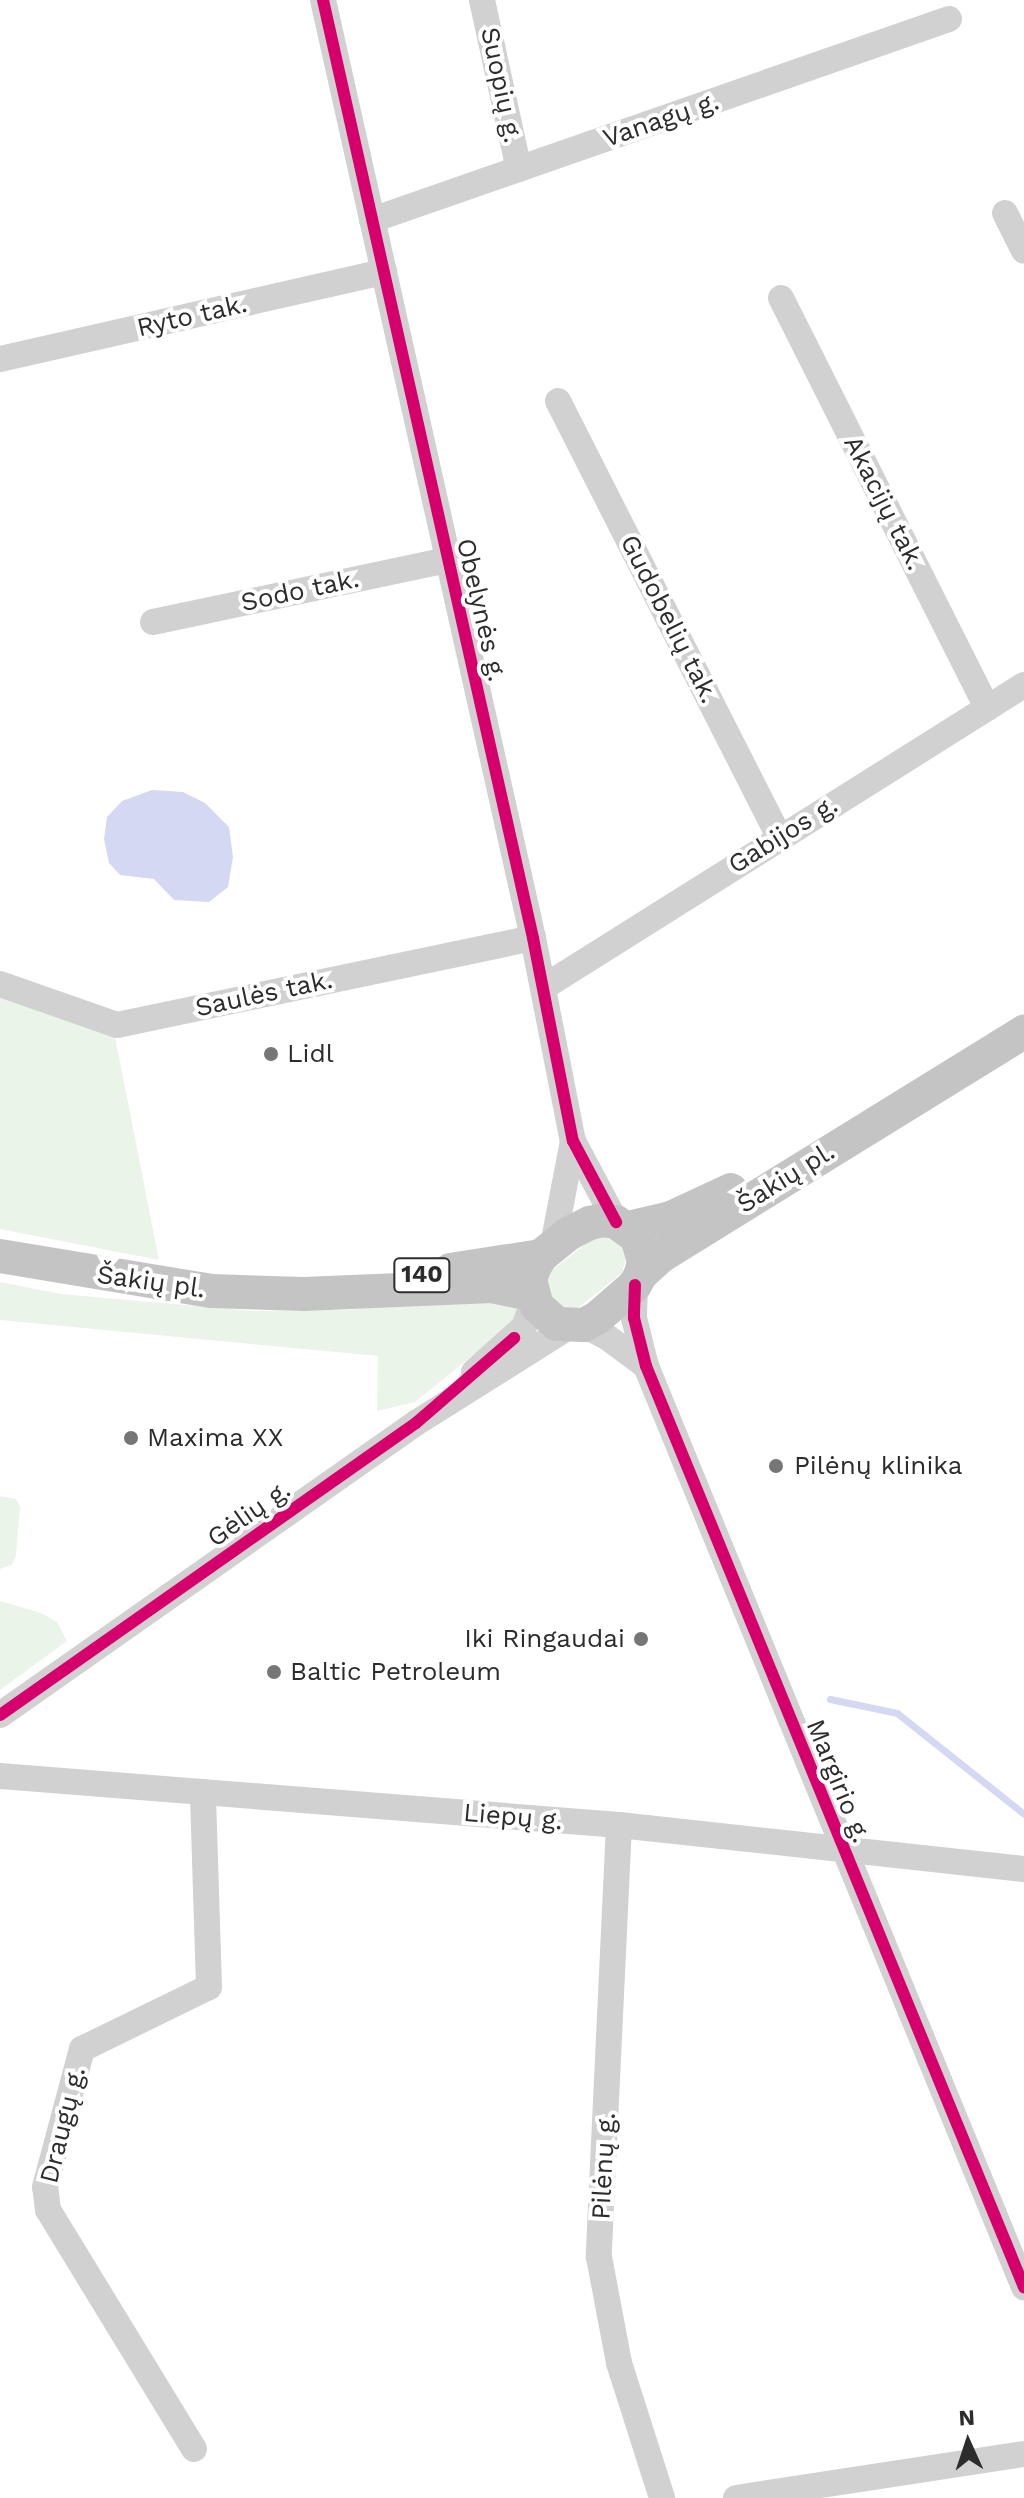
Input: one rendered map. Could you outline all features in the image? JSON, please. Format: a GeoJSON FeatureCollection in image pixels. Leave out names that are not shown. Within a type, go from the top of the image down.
{"type":"FeatureCollection","features":[{"type":"Feature","properties":{"kind":"main road","name":"Šakių pl."},"geometry":{"type":"LineString","coordinates":[[638,1280],[670,1250],[1024,1032]]}},
{"type":"Feature","properties":{"kind":"main road","name":"Šakių pl."},"geometry":{"type":"LineString","coordinates":[[622,1225],[671,1218],[893,1113]]}},
{"type":"Feature","properties":{"kind":"main road","name":"140"},"geometry":{"type":"LineString","coordinates":[[547,1251],[590,1223],[622,1225]]}},
{"type":"Feature","properties":{"kind":"main road"},"geometry":{"type":"LineString","coordinates":[[622,1225],[642,1248],[638,1280]]}},
{"type":"Feature","properties":{"kind":"main road","name":"Šakių pl."},"geometry":{"type":"LineString","coordinates":[[304,1294],[547,1251]]}},
{"type":"Feature","properties":{"kind":"main road"},"geometry":{"type":"LineString","coordinates":[[533,1297],[530,1280],[547,1251]]}},
{"type":"Feature","properties":{"kind":"main road","name":"Šakių pl."},"geometry":{"type":"LineString","coordinates":[[0,1256],[212,1291],[304,1294],[492,1286],[511,1287],[533,1297]]}},
{"type":"Feature","properties":{"kind":"main road","name":"140"},"geometry":{"type":"LineString","coordinates":[[533,1297],[545,1317],[577,1326],[638,1280]]}},
{"type":"Feature","properties":{"kind":"street","name":"Obelynės g."},"geometry":{"type":"LineString","coordinates":[[323,0],[544,987],[573,1141],[622,1225]]}},
{"type":"Feature","properties":{"kind":"street","name":"Suopių g."},"geometry":{"type":"LineString","coordinates":[[482,0],[519,169]]}},
{"type":"Feature","properties":{"kind":"street","name":"Vanagų g."},"geometry":{"type":"LineString","coordinates":[[372,220],[949,19]]}},
{"type":"Feature","properties":{"kind":"street"},"geometry":{"type":"LineString","coordinates":[[1005,213],[1024,251]]}},
{"type":"Feature","properties":{"kind":"street","name":"Ryto tak."},"geometry":{"type":"LineString","coordinates":[[0,359],[384,272]]}},
{"type":"Feature","properties":{"kind":"street","name":"Akacijų tak."},"geometry":{"type":"LineString","coordinates":[[781,298],[987,708]]}},
{"type":"Feature","properties":{"kind":"street","name":"Gudobelių tak."},"geometry":{"type":"LineString","coordinates":[[558,401],[779,836]]}},
{"type":"Feature","properties":{"kind":"street","name":"Sodo tak."},"geometry":{"type":"LineString","coordinates":[[153,622],[448,560]]}},
{"type":"Feature","properties":{"kind":"street","name":"Gabijos g."},"geometry":{"type":"LineString","coordinates":[[544,987],[779,836],[1024,685]]}},
{"type":"Feature","properties":{"kind":"street","name":"Saulės tak."},"geometry":{"type":"LineString","coordinates":[[0,984],[117,1025],[533,938]]}},
{"type":"Feature","properties":{"kind":"street","name":"Obelynės g."},"geometry":{"type":"LineString","coordinates":[[547,1251],[573,1141]]}},
{"type":"Feature","properties":{"kind":"street","name":"Margirio g."},"geometry":{"type":"LineString","coordinates":[[638,1280],[634,1318],[646,1366],[842,1850],[1024,2287]]}},
{"type":"Feature","properties":{"kind":"street","name":"Gėlių g."},"geometry":{"type":"LineString","coordinates":[[416,1423],[514,1338],[530,1317],[533,1297]]}},
{"type":"Feature","properties":{"kind":"street"},"geometry":{"type":"LineString","coordinates":[[577,1326],[607,1337],[646,1366]]}},
{"type":"Feature","properties":{"kind":"street","name":"Gėlių g."},"geometry":{"type":"LineString","coordinates":[[0,1715],[416,1423],[577,1326]]}},
{"type":"Feature","properties":{"kind":"street","name":"Liepų g."},"geometry":{"type":"LineString","coordinates":[[0,1776],[619,1825],[1024,1869]]}},
{"type":"Feature","properties":{"kind":"street","name":"Draugų g."},"geometry":{"type":"LineString","coordinates":[[194,2449],[48,2210],[45,2187],[82,2049],[209,1987],[203,1792]]}},
{"type":"Feature","properties":{"kind":"street","name":"Pilėnų g."},"geometry":{"type":"LineString","coordinates":[[619,1825],[599,2257],[619,2363],[662,2498]]}},
{"type":"Feature","properties":{"kind":"street"},"geometry":{"type":"LineString","coordinates":[[736,2498],[1024,2454]]}},
{"type":"Feature","properties":{"kind":"shaded area"},"geometry":{"type":"Polygon","coordinates":[[[0,995],[115,1037],[159,1260],[0,1229],[0,995]]]}},
{"type":"Feature","properties":{"kind":"shaded area"},"geometry":{"type":"Polygon","coordinates":[[[605,1236],[622,1245],[627,1254],[622,1273],[579,1307],[570,1310],[552,1304],[546,1278],[552,1270],[592,1239],[605,1236]]]}},
{"type":"Feature","properties":{"kind":"shaded area"},"geometry":{"type":"Polygon","coordinates":[[[0,1282],[61,1294],[253,1311],[346,1310],[502,1296],[512,1302],[516,1310],[515,1321],[415,1402],[377,1411],[378,1356],[0,1320],[0,1282]]]}},
{"type":"Feature","properties":{"kind":"shaded area"},"geometry":{"type":"Polygon","coordinates":[[[0,1496],[16,1499],[20,1507],[16,1556],[12,1565],[0,1569],[0,1496]]]}},
{"type":"Feature","properties":{"kind":"shaded area"},"geometry":{"type":"Polygon","coordinates":[[[0,1601],[41,1613],[57,1622],[67,1641],[0,1690],[0,1601]]]}},
{"type":"Feature","properties":{"kind":"water"},"geometry":{"type":"Polygon","coordinates":[[[152,790],[183,792],[205,803],[229,827],[233,857],[228,887],[209,902],[174,900],[154,879],[120,875],[109,863],[104,839],[107,817],[122,801],[152,790]]]}},
{"type":"Feature","properties":{"kind":"waterway"},"geometry":{"type":"LineString","coordinates":[[830,1699],[897,1713],[1024,1814]]}},
{"type":"Feature","properties":{"kind":"cycle path"},"geometry":{"type":"LineString","coordinates":[[323,0],[533,938],[573,1141],[616,1222]]}},
{"type":"Feature","properties":{"kind":"cycle path"},"geometry":{"type":"LineString","coordinates":[[635,1285],[634,1318],[646,1366],[1024,2287]]}},
{"type":"Feature","properties":{"kind":"cycle path"},"geometry":{"type":"LineString","coordinates":[[0,1715],[416,1423],[514,1338]]}},
{"type":"Feature","properties":{"kind":"place","name":"Lidl"},"geometry":{"type":"Point","coordinates":[271,1054]}},
{"type":"Feature","properties":{"kind":"place","name":"Maxima XX"},"geometry":{"type":"Point","coordinates":[131,1438]}},
{"type":"Feature","properties":{"kind":"place","name":"Pilėnų klinika"},"geometry":{"type":"Point","coordinates":[776,1466]}},
{"type":"Feature","properties":{"kind":"place","name":"Iki Ringaudai"},"geometry":{"type":"Point","coordinates":[641,1639]}},
{"type":"Feature","properties":{"kind":"place","name":"Baltic Petroleum"},"geometry":{"type":"Point","coordinates":[274,1672]}}]}
